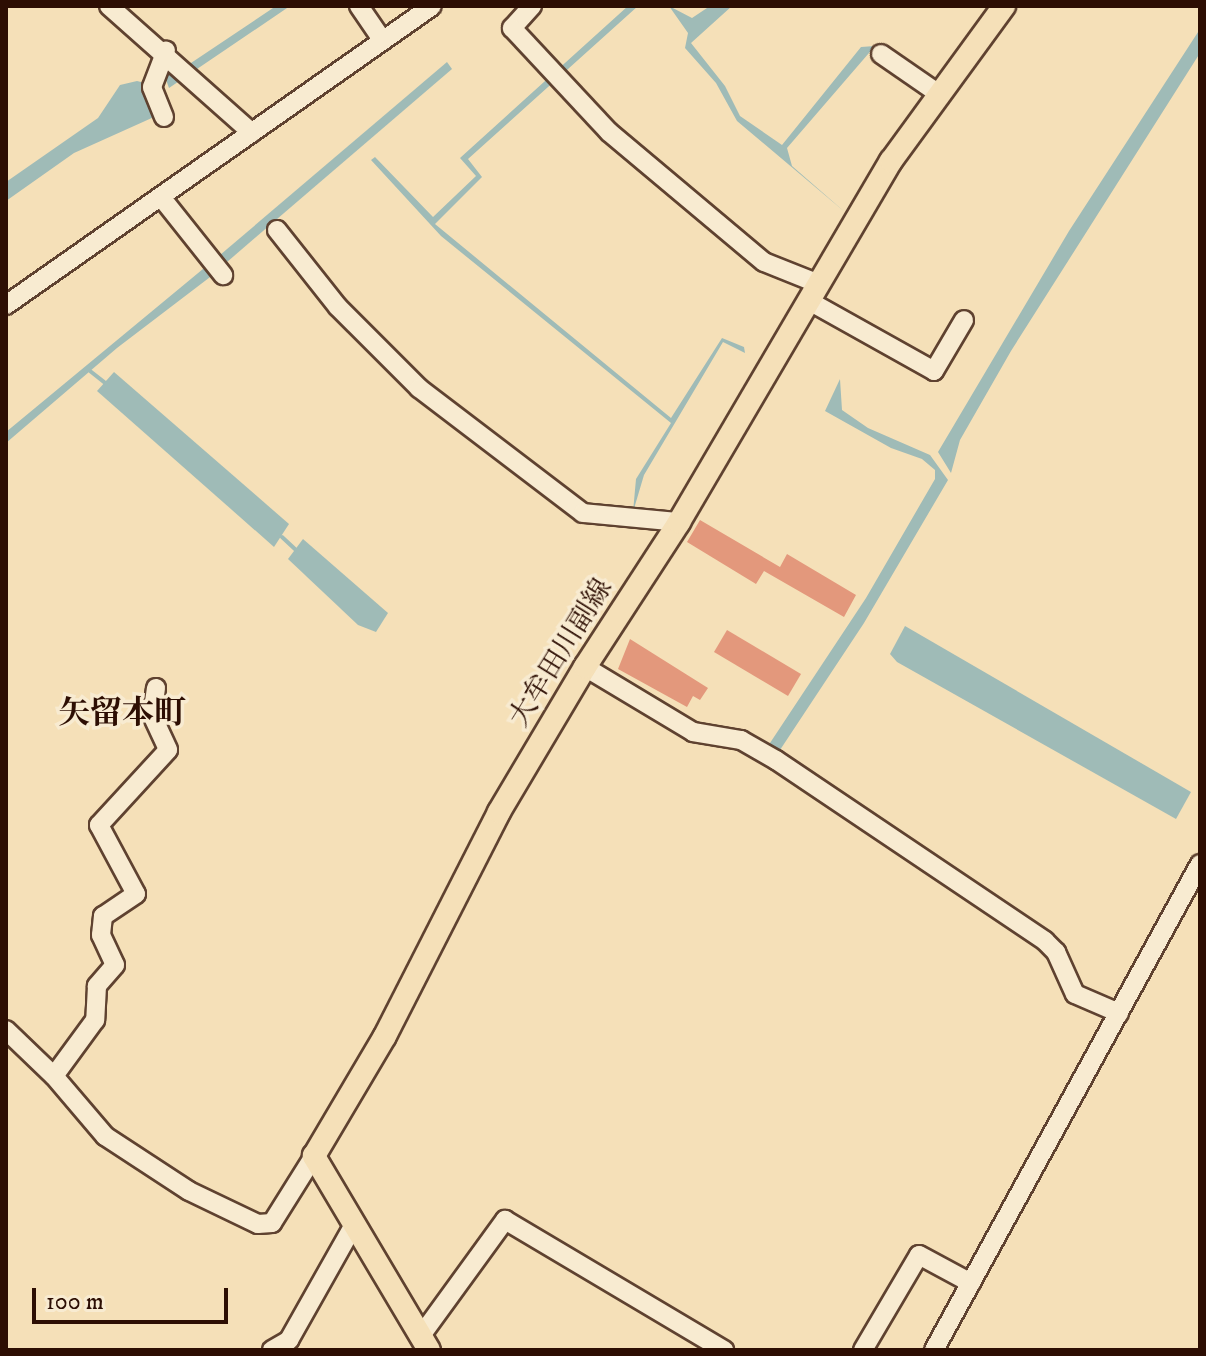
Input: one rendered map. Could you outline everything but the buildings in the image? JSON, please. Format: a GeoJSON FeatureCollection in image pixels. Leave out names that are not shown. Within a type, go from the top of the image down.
{"type":"FeatureCollection","features":[{"type":"Feature","properties":{"kind":"main road","name":"大牟田川副線"},"geometry":{"type":"LineString","coordinates":[[314,1156],[385,1036],[499,812],[585,667],[679,522],[891,161],[1004,6]]}},
{"type":"Feature","properties":{"kind":"main road"},"geometry":{"type":"LineString","coordinates":[[314,1156],[352,1228],[424,1344]]}},
{"type":"Feature","properties":{"kind":"street"},"geometry":{"type":"LineString","coordinates":[[109,6],[171,56],[252,133]]}},
{"type":"Feature","properties":{"kind":"street"},"geometry":{"type":"LineString","coordinates":[[359,6],[383,41]]}},
{"type":"Feature","properties":{"kind":"street"},"geometry":{"type":"LineString","coordinates":[[6,305],[432,6]]}},
{"type":"Feature","properties":{"kind":"street"},"geometry":{"type":"LineString","coordinates":[[532,6],[512,28],[658,177],[735,240],[934,371],[964,320]]}},
{"type":"Feature","properties":{"kind":"street"},"geometry":{"type":"LineString","coordinates":[[881,54],[939,94]]}},
{"type":"Feature","properties":{"kind":"street"},"geometry":{"type":"LineString","coordinates":[[164,117],[152,87],[171,56]]}},
{"type":"Feature","properties":{"kind":"street"},"geometry":{"type":"LineString","coordinates":[[161,197],[216,267]]}},
{"type":"Feature","properties":{"kind":"street"},"geometry":{"type":"LineString","coordinates":[[277,230],[338,307],[419,388],[583,513],[679,522]]}},
{"type":"Feature","properties":{"kind":"street"},"geometry":{"type":"LineString","coordinates":[[585,667],[693,732],[741,740],[776,760],[1051,945],[1075,994],[1119,1013]]}},
{"type":"Feature","properties":{"kind":"street"},"geometry":{"type":"LineString","coordinates":[[54,1076],[95,1020],[97,986],[115,965],[101,935],[103,916],[136,894],[99,825],[168,750],[152,715],[156,688]]}},
{"type":"Feature","properties":{"kind":"street"},"geometry":{"type":"LineString","coordinates":[[934,1350],[1119,1013],[1193,895],[1200,864]]}},
{"type":"Feature","properties":{"kind":"street"},"geometry":{"type":"LineString","coordinates":[[6,1030],[54,1076],[105,1136],[189,1191],[258,1224],[272,1223],[314,1156]]}},
{"type":"Feature","properties":{"kind":"street"},"geometry":{"type":"LineString","coordinates":[[424,1344],[505,1220],[724,1350]]}},
{"type":"Feature","properties":{"kind":"street"},"geometry":{"type":"LineString","coordinates":[[272,1350],[289,1340],[352,1228]]}},
{"type":"Feature","properties":{"kind":"street"},"geometry":{"type":"LineString","coordinates":[[863,1350],[919,1255],[971,1283]]}},
{"type":"Feature","properties":{"kind":"water"},"geometry":{"type":"Polygon","coordinates":[[[276,6],[290,6],[169,88],[165,77],[171,69],[179,71],[276,6]]]}},
{"type":"Feature","properties":{"kind":"water"},"geometry":{"type":"Polygon","coordinates":[[[628,6],[638,6],[468,159],[482,177],[435,224],[671,418],[722,338],[744,347],[745,353],[723,342],[644,475],[633,512],[636,479],[671,423],[441,236],[371,160],[375,157],[433,217],[476,176],[460,158],[628,6]]]}},
{"type":"Feature","properties":{"kind":"water"},"geometry":{"type":"Polygon","coordinates":[[[669,6],[692,18],[710,6],[732,6],[691,43],[725,86],[740,116],[782,145],[861,47],[875,46],[787,148],[792,166],[846,213],[737,121],[716,83],[685,48],[688,33],[669,6]]]}},
{"type":"Feature","properties":{"kind":"water"},"geometry":{"type":"Polygon","coordinates":[[[1200,29],[1200,53],[1011,351],[960,440],[951,473],[938,452],[1069,231],[1200,29]]]}},
{"type":"Feature","properties":{"kind":"water"},"geometry":{"type":"Polygon","coordinates":[[[447,62],[452,69],[227,262],[220,255],[447,62]]]}},
{"type":"Feature","properties":{"kind":"water"},"geometry":{"type":"Polygon","coordinates":[[[137,81],[145,83],[158,111],[154,117],[74,153],[6,201],[6,182],[98,118],[120,85],[137,81]]]}},
{"type":"Feature","properties":{"kind":"water"},"geometry":{"type":"Polygon","coordinates":[[[209,264],[218,271],[117,348],[6,443],[6,432],[209,264]]]}},
{"type":"Feature","properties":{"kind":"water"},"geometry":{"type":"Polygon","coordinates":[[[114,372],[289,524],[274,547],[97,391],[114,372]]]}},
{"type":"Feature","properties":{"kind":"water"},"geometry":{"type":"Polygon","coordinates":[[[840,379],[842,410],[868,428],[930,455],[948,480],[864,623],[778,753],[768,746],[866,598],[935,479],[935,470],[922,459],[891,448],[825,411],[840,379]]]}},
{"type":"Feature","properties":{"kind":"water"},"geometry":{"type":"Polygon","coordinates":[[[303,539],[388,613],[376,632],[358,625],[288,559],[303,539]]]}},
{"type":"Feature","properties":{"kind":"water"},"geometry":{"type":"Polygon","coordinates":[[[905,626],[1191,792],[1176,819],[897,662],[890,654],[905,626]]]}},
{"type":"Feature","properties":{"kind":"waterway"},"geometry":{"type":"LineString","coordinates":[[90,371],[104,382]]}},
{"type":"Feature","properties":{"kind":"waterway"},"geometry":{"type":"LineString","coordinates":[[282,537],[295,549]]}},
{"type":"Feature","properties":{"kind":"district","name":"矢留本町"},"geometry":{"type":"Point","coordinates":[122,714]}}]}
